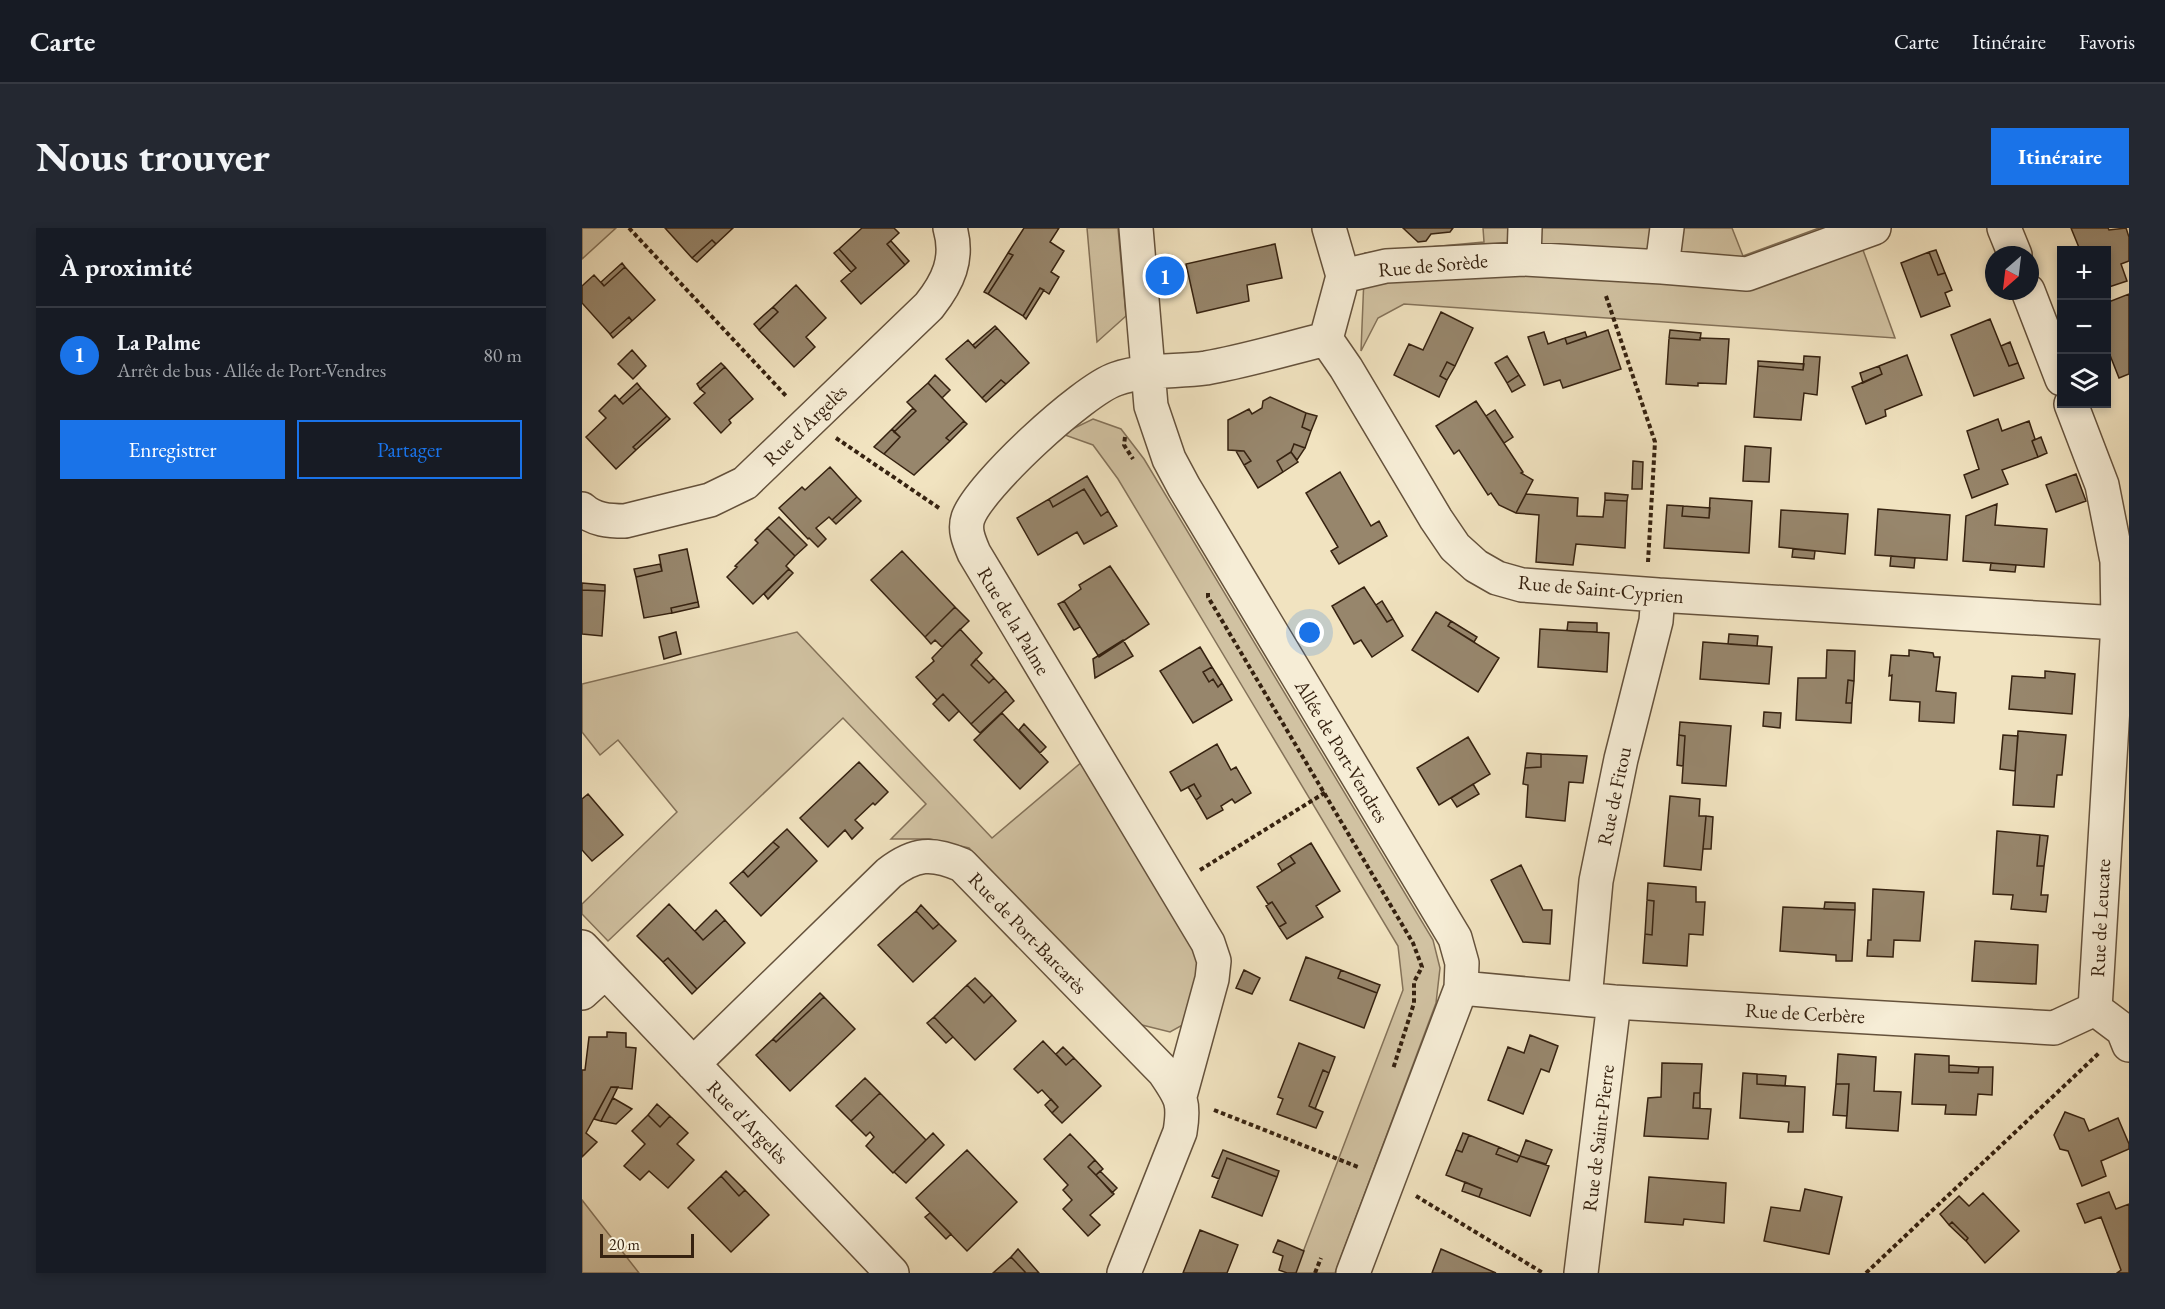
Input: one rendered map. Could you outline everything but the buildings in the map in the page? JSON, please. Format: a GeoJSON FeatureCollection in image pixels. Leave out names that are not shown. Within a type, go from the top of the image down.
{"type":"FeatureCollection","features":[{"type":"Feature","properties":{"kind":"street","name":"Rue d'Argelès"},"geometry":{"type":"LineString","coordinates":[[582,509],[587,514],[598,518],[625,521],[710,500],[745,483],[929,306],[950,274],[954,256],[954,240],[950,228]]}},
{"type":"Feature","properties":{"kind":"street","name":"Allée de Port-Vendres"},"geometry":{"type":"LineString","coordinates":[[1136,228],[1147,372],[1151,406],[1159,433],[1179,478],[1354,774],[1455,938],[1462,963],[1461,988],[1353,1273]]}},
{"type":"Feature","properties":{"kind":"street"},"geometry":{"type":"LineString","coordinates":[[967,520],[975,503],[988,487],[1046,430],[1079,402],[1113,380],[1147,372],[1206,368],[1326,339],[1343,276],[1329,228]]}},
{"type":"Feature","properties":{"kind":"street"},"geometry":{"type":"LineString","coordinates":[[1662,267],[1667,228]]}},
{"type":"Feature","properties":{"kind":"street","name":"Rue de Sorède"},"geometry":{"type":"LineString","coordinates":[[1343,276],[1386,266],[1524,243],[1595,263],[1747,274],[1874,228]]}},
{"type":"Feature","properties":{"kind":"street"},"geometry":{"type":"LineString","coordinates":[[2004,228],[2011,246]]}},
{"type":"Feature","properties":{"kind":"street"},"geometry":{"type":"LineString","coordinates":[[2031,300],[2057,368]]}},
{"type":"Feature","properties":{"kind":"street","name":"Rue de Saint-Cyprien"},"geometry":{"type":"LineString","coordinates":[[1326,339],[1455,547],[1476,566],[1497,578],[1522,585],[1652,595],[2118,623]]}},
{"type":"Feature","properties":{"kind":"street","name":"Rue de Leucate"},"geometry":{"type":"LineString","coordinates":[[2073,408],[2102,485],[2117,561],[2118,623],[2095,1009]]}},
{"type":"Feature","properties":{"kind":"street","name":"Rue de la Palme"},"geometry":{"type":"LineString","coordinates":[[967,520],[966,534],[974,553],[1208,943],[1214,961],[1212,979],[1180,1096]]}},
{"type":"Feature","properties":{"kind":"street","name":"Rue de Fitou"},"geometry":{"type":"LineString","coordinates":[[1600,1001],[1596,881],[1621,759],[1656,621],[1652,595]]}},
{"type":"Feature","properties":{"kind":"street","name":"Rue de Port-Barcarès"},"geometry":{"type":"LineString","coordinates":[[693,1064],[889,873],[904,861],[922,856],[944,857],[962,865],[1164,1072],[1180,1096]]}},
{"type":"Feature","properties":{"kind":"street","name":"Rue d'Argelès"},"geometry":{"type":"LineString","coordinates":[[582,947],[593,982],[693,1064],[892,1273]]}},
{"type":"Feature","properties":{"kind":"street","name":"Rue de Cerbère"},"geometry":{"type":"LineString","coordinates":[[1461,988],[1600,1001],[2054,1028],[2095,1009]]}},
{"type":"Feature","properties":{"kind":"street","name":"Rue de Saint-Pierre"},"geometry":{"type":"LineString","coordinates":[[1581,1273],[1600,1001]]}},
{"type":"Feature","properties":{"kind":"street"},"geometry":{"type":"LineString","coordinates":[[2095,1009],[2126,1037]]}},
{"type":"Feature","properties":{"kind":"street"},"geometry":{"type":"LineString","coordinates":[[1124,1273],[1180,1132],[1183,1113],[1180,1096]]}},
{"type":"Feature","properties":{"kind":"path"},"geometry":{"type":"LineString","coordinates":[[629,228],[810,421],[945,512],[967,520]]}},
{"type":"Feature","properties":{"kind":"path"},"geometry":{"type":"LineString","coordinates":[[1595,263],[1655,442],[1652,595]]}},
{"type":"Feature","properties":{"kind":"path"},"geometry":{"type":"LineString","coordinates":[[1126,434],[1124,445],[1136,465]]}},
{"type":"Feature","properties":{"kind":"path"},"geometry":{"type":"LineString","coordinates":[[1207,586],[1208,597],[1413,943],[1422,967],[1414,982],[1414,1003],[1393,1070]]}},
{"type":"Feature","properties":{"kind":"path"},"geometry":{"type":"LineString","coordinates":[[1173,886],[1354,774]]}},
{"type":"Feature","properties":{"kind":"path"},"geometry":{"type":"LineString","coordinates":[[1866,1273],[2126,1037]]}},
{"type":"Feature","properties":{"kind":"path"},"geometry":{"type":"LineString","coordinates":[[1359,1168],[1363,1157]]}},
{"type":"Feature","properties":{"kind":"path"},"geometry":{"type":"LineString","coordinates":[[1315,1273],[1324,1252]]}},
{"type":"Feature","properties":{"kind":"shaded area"},"geometry":{"type":"Polygon","coordinates":[[[582,228],[616,228],[582,259],[582,228]]]}},
{"type":"Feature","properties":{"kind":"shaded area"},"geometry":{"type":"Polygon","coordinates":[[[1087,228],[1118,228],[1126,316],[1097,342],[1087,228]]]}},
{"type":"Feature","properties":{"kind":"shaded area"},"geometry":{"type":"Polygon","coordinates":[[[1483,228],[1732,228],[1743,256],[1819,228],[1855,228],[1895,338],[1404,304],[1378,318],[1361,351],[1365,253],[1484,242],[1483,228]]]}},
{"type":"Feature","properties":{"kind":"shaded area"},"geometry":{"type":"Polygon","coordinates":[[[1093,419],[1121,429],[1144,459],[1433,940],[1440,968],[1436,1003],[1335,1273],[1295,1273],[1403,990],[1398,946],[1118,479],[1093,445],[1062,434],[1093,419]]]}},
{"type":"Feature","properties":{"kind":"shaded area"},"geometry":{"type":"Polygon","coordinates":[[[797,632],[992,838],[1083,761],[1196,946],[1203,969],[1188,1022],[1170,1032],[1134,1023],[969,848],[930,839],[891,839],[926,804],[843,718],[608,941],[582,914],[582,904],[677,812],[618,740],[600,755],[582,732],[582,684],[797,632]]]}},
{"type":"Feature","properties":{"kind":"shaded area"},"geometry":{"type":"Polygon","coordinates":[[[582,1200],[639,1273],[582,1273],[582,1200]]]}},
{"type":"Feature","properties":{"kind":"place","name":"La Palme"},"geometry":{"type":"Point","coordinates":[1165,276]}}]}
